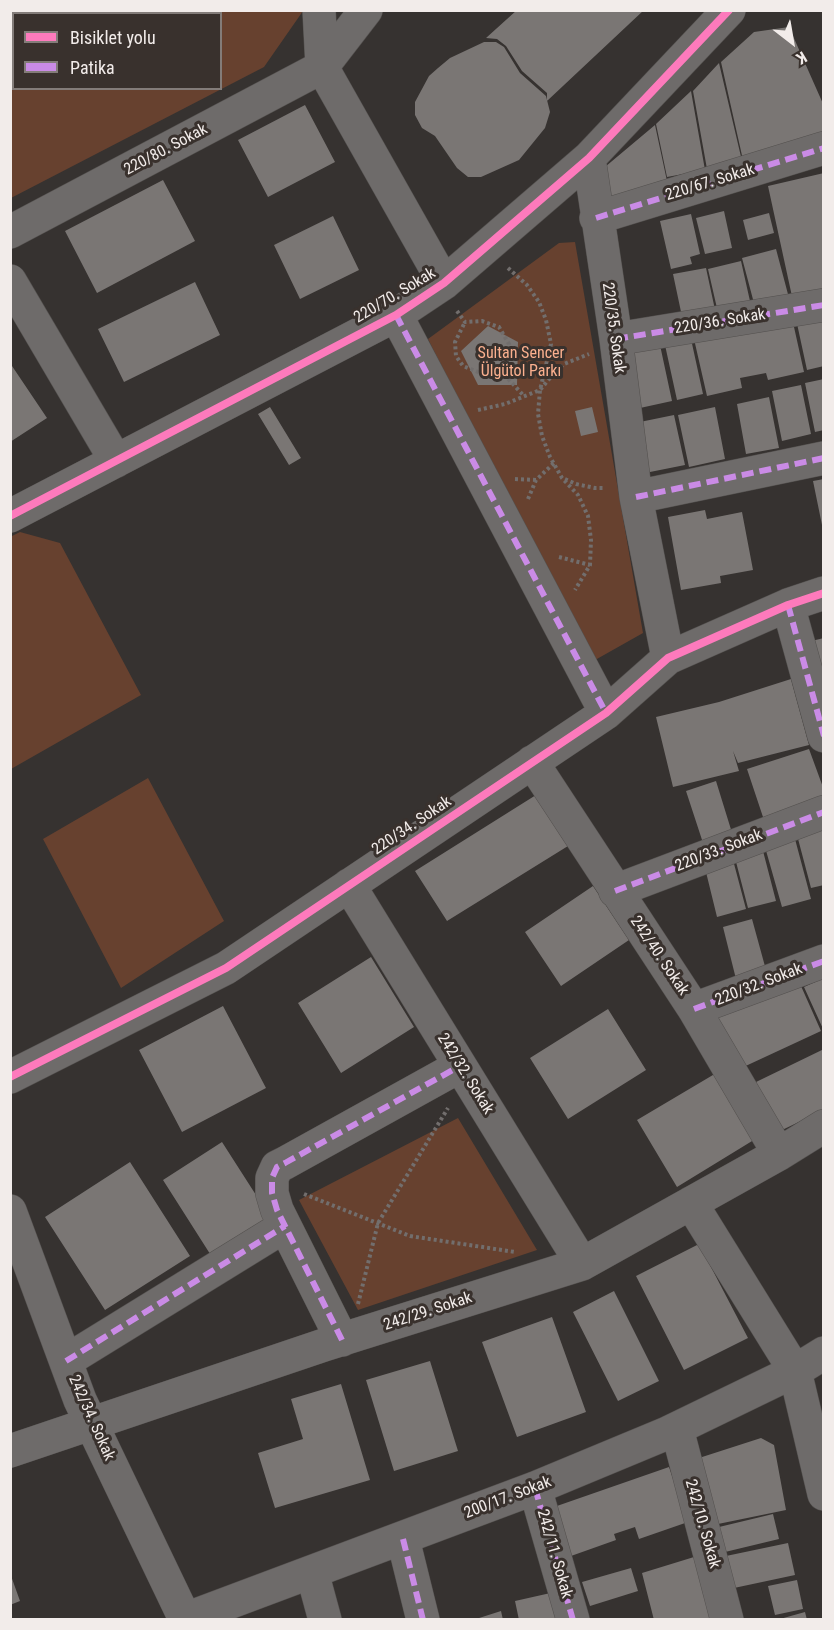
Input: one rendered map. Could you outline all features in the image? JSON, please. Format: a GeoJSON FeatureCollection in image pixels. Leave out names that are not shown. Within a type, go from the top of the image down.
{"type":"FeatureCollection","features":[{"type":"Feature","properties":{"kind":"street"},"geometry":{"type":"LineString","coordinates":[[319,10],[322,67],[441,285]]}},
{"type":"Feature","properties":{"kind":"street","name":"220/80. Sokak"},"geometry":{"type":"LineString","coordinates":[[10,232],[322,67],[366,10]]}},
{"type":"Feature","properties":{"kind":"street","name":"220/70. Sokak"},"geometry":{"type":"LineString","coordinates":[[10,516],[396,315],[441,285],[589,158],[729,10]]}},
{"type":"Feature","properties":{"kind":"street","name":"220/67. Sokak"},"geometry":{"type":"LineString","coordinates":[[596,218],[824,148]]}},
{"type":"Feature","properties":{"kind":"street","name":"220/35. Sokak"},"geometry":{"type":"LineString","coordinates":[[589,158],[634,490],[668,658]]}},
{"type":"Feature","properties":{"kind":"street"},"geometry":{"type":"LineString","coordinates":[[10,281],[116,461]]}},
{"type":"Feature","properties":{"kind":"street","name":"220/36. Sokak"},"geometry":{"type":"LineString","coordinates":[[615,339],[824,305]]}},
{"type":"Feature","properties":{"kind":"street"},"geometry":{"type":"LineString","coordinates":[[396,315],[606,713]]}},
{"type":"Feature","properties":{"kind":"street"},"geometry":{"type":"LineString","coordinates":[[634,490],[824,458]]}},
{"type":"Feature","properties":{"kind":"street","name":"220/34. Sokak"},"geometry":{"type":"LineString","coordinates":[[10,1077],[226,968],[606,713],[668,658],[788,605],[824,593]]}},
{"type":"Feature","properties":{"kind":"street"},"geometry":{"type":"LineString","coordinates":[[788,605],[824,736]]}},
{"type":"Feature","properties":{"kind":"street","name":"242/40. Sokak"},"geometry":{"type":"LineString","coordinates":[[532,762],[694,1009],[779,1154]]}},
{"type":"Feature","properties":{"kind":"street","name":"220/33. Sokak"},"geometry":{"type":"LineString","coordinates":[[615,891],[824,812]]}},
{"type":"Feature","properties":{"kind":"street","name":"242/32. Sokak"},"geometry":{"type":"LineString","coordinates":[[349,885],[582,1263]]}},
{"type":"Feature","properties":{"kind":"street","name":"220/32. Sokak"},"geometry":{"type":"LineString","coordinates":[[694,1009],[824,961]]}},
{"type":"Feature","properties":{"kind":"street"},"geometry":{"type":"LineString","coordinates":[[349,1326],[285,1226],[272,1192],[272,1178],[277,1167],[460,1066]]}},
{"type":"Feature","properties":{"kind":"street","name":"242/29. Sokak"},"geometry":{"type":"LineString","coordinates":[[10,1451],[349,1326],[582,1263],[779,1154],[824,1126]]}},
{"type":"Feature","properties":{"kind":"street"},"geometry":{"type":"LineString","coordinates":[[691,1203],[795,1371],[824,1494]]}},
{"type":"Feature","properties":{"kind":"street","name":"242/34. Sokak"},"geometry":{"type":"LineString","coordinates":[[10,1211],[91,1422],[184,1619]]}},
{"type":"Feature","properties":{"kind":"street"},"geometry":{"type":"LineString","coordinates":[[66,1361],[285,1226]]}},
{"type":"Feature","properties":{"kind":"street","name":"200/17. Sokak"},"geometry":{"type":"LineString","coordinates":[[184,1619],[403,1539],[535,1488],[677,1429],[795,1371],[824,1353]]}},
{"type":"Feature","properties":{"kind":"street","name":"242/10. Sokak"},"geometry":{"type":"LineString","coordinates":[[677,1429],[727,1620]]}},
{"type":"Feature","properties":{"kind":"street","name":"242/11. Sokak"},"geometry":{"type":"LineString","coordinates":[[535,1488],[573,1620]]}},
{"type":"Feature","properties":{"kind":"street"},"geometry":{"type":"LineString","coordinates":[[403,1539],[423,1620]]}},
{"type":"Feature","properties":{"kind":"street"},"geometry":{"type":"LineString","coordinates":[[312,1572],[325,1620]]}},
{"type":"Feature","properties":{"kind":"path"},"geometry":{"type":"LineString","coordinates":[[484,249],[527,285],[539,302],[551,344],[540,390],[538,414],[542,436],[562,478],[578,495],[588,516],[591,540],[590,565],[568,599],[552,612]]}},
{"type":"Feature","properties":{"kind":"path"},"geometry":{"type":"LineString","coordinates":[[441,285],[465,322]]}},
{"type":"Feature","properties":{"kind":"path"},"geometry":{"type":"LineString","coordinates":[[482,321],[499,327],[509,344],[507,360],[500,370],[488,376],[463,366],[456,356],[454,342],[465,322],[482,321]]}},
{"type":"Feature","properties":{"kind":"path"},"geometry":{"type":"LineString","coordinates":[[447,412],[470,411],[506,404],[540,390],[564,364],[600,349],[615,339]]}},
{"type":"Feature","properties":{"kind":"path"},"geometry":{"type":"LineString","coordinates":[[508,350],[548,354]]}},
{"type":"Feature","properties":{"kind":"path"},"geometry":{"type":"LineString","coordinates":[[500,370],[524,396]]}},
{"type":"Feature","properties":{"kind":"path"},"geometry":{"type":"LineString","coordinates":[[527,506],[528,496],[536,480],[554,463]]}},
{"type":"Feature","properties":{"kind":"path"},"geometry":{"type":"LineString","coordinates":[[562,478],[595,488],[634,490]]}},
{"type":"Feature","properties":{"kind":"path"},"geometry":{"type":"LineString","coordinates":[[555,555],[590,565]]}},
{"type":"Feature","properties":{"kind":"path"},"geometry":{"type":"LineString","coordinates":[[349,1326],[378,1223],[453,1100],[443,1105]]}},
{"type":"Feature","properties":{"kind":"path"},"geometry":{"type":"LineString","coordinates":[[297,1192],[410,1236],[526,1253]]}},
{"type":"Feature","properties":{"kind":"green space"},"geometry":{"type":"Polygon","coordinates":[[[11,11],[303,11],[264,67],[222,89],[222,12],[12,12],[12,90],[220,90],[11,198],[11,11]]]}},
{"type":"Feature","properties":{"kind":"green space","name":"Sultan Sencer Ülgütol Parkı"},"geometry":{"type":"Polygon","coordinates":[[[575,242],[643,633],[588,664],[428,339],[559,243],[575,242]]]}},
{"type":"Feature","properties":{"kind":"green space"},"geometry":{"type":"Polygon","coordinates":[[[20,532],[60,543],[141,695],[11,769],[10,537],[20,532]]]}},
{"type":"Feature","properties":{"kind":"green space"},"geometry":{"type":"Polygon","coordinates":[[[148,778],[224,921],[121,988],[43,839],[148,778]]]}},
{"type":"Feature","properties":{"kind":"green space"},"geometry":{"type":"Polygon","coordinates":[[[458,1118],[537,1250],[358,1310],[299,1200],[458,1118]]]}},
{"type":"Feature","properties":{"kind":"building"},"geometry":{"type":"Polygon","coordinates":[[[517,10],[644,10],[547,101],[547,93],[522,71],[506,46],[497,39],[486,38],[517,10]]]}},
{"type":"Feature","properties":{"kind":"building"},"geometry":{"type":"Polygon","coordinates":[[[789,27],[824,106],[824,135],[743,160],[721,62],[754,32],[789,27]]]}},
{"type":"Feature","properties":{"kind":"building"},"geometry":{"type":"Polygon","coordinates":[[[484,42],[496,42],[504,47],[520,73],[546,96],[550,112],[545,128],[519,160],[481,177],[468,177],[457,168],[435,136],[422,128],[415,115],[415,102],[429,76],[438,68],[450,58],[484,42]]]}},
{"type":"Feature","properties":{"kind":"building"},"geometry":{"type":"Polygon","coordinates":[[[719,63],[742,161],[707,169],[693,91],[719,63]]]}},
{"type":"Feature","properties":{"kind":"building"},"geometry":{"type":"Polygon","coordinates":[[[691,91],[705,170],[667,177],[656,124],[691,91]]]}},
{"type":"Feature","properties":{"kind":"building"},"geometry":{"type":"Polygon","coordinates":[[[305,105],[335,162],[268,197],[238,140],[305,105]]]}},
{"type":"Feature","properties":{"kind":"building"},"geometry":{"type":"Polygon","coordinates":[[[655,125],[667,181],[606,200],[599,172],[655,125]]]}},
{"type":"Feature","properties":{"kind":"building"},"geometry":{"type":"Polygon","coordinates":[[[824,173],[824,293],[793,301],[768,186],[824,173]]]}},
{"type":"Feature","properties":{"kind":"building"},"geometry":{"type":"Polygon","coordinates":[[[163,180],[195,241],[97,293],[65,231],[163,180]]]}},
{"type":"Feature","properties":{"kind":"building"},"geometry":{"type":"Polygon","coordinates":[[[724,211],[732,248],[705,254],[696,218],[724,211]]]}},
{"type":"Feature","properties":{"kind":"building"},"geometry":{"type":"Polygon","coordinates":[[[769,213],[774,233],[748,240],[743,220],[769,213]]]}},
{"type":"Feature","properties":{"kind":"building"},"geometry":{"type":"Polygon","coordinates":[[[691,214],[700,254],[690,257],[692,264],[671,269],[660,221],[691,214]]]}},
{"type":"Feature","properties":{"kind":"building"},"geometry":{"type":"Polygon","coordinates":[[[333,216],[359,270],[300,299],[274,245],[333,216]]]}},
{"type":"Feature","properties":{"kind":"building"},"geometry":{"type":"Polygon","coordinates":[[[776,249],[789,298],[755,307],[742,258],[776,249]]]}},
{"type":"Feature","properties":{"kind":"building"},"geometry":{"type":"Polygon","coordinates":[[[741,261],[752,310],[719,317],[708,269],[741,261]]]}},
{"type":"Feature","properties":{"kind":"building"},"geometry":{"type":"Polygon","coordinates":[[[706,268],[717,319],[684,326],[673,274],[706,268]]]}},
{"type":"Feature","properties":{"kind":"building"},"geometry":{"type":"Polygon","coordinates":[[[195,282],[220,335],[124,382],[98,329],[195,282]]]}},
{"type":"Feature","properties":{"kind":"building"},"geometry":{"type":"Polygon","coordinates":[[[824,313],[824,366],[807,370],[796,319],[824,313]]]}},
{"type":"Feature","properties":{"kind":"building"},"geometry":{"type":"Polygon","coordinates":[[[792,318],[804,372],[768,380],[766,373],[740,378],[742,388],[707,396],[694,339],[792,318]]]}},
{"type":"Feature","properties":{"kind":"building"},"geometry":{"type":"Polygon","coordinates":[[[488,326],[518,342],[517,385],[478,385],[461,351],[488,326]]]}},
{"type":"Feature","properties":{"kind":"building"},"geometry":{"type":"Polygon","coordinates":[[[691,339],[703,394],[677,400],[665,345],[691,339]]]}},
{"type":"Feature","properties":{"kind":"building"},"geometry":{"type":"Polygon","coordinates":[[[660,345],[672,401],[640,408],[628,352],[660,345]]]}},
{"type":"Feature","properties":{"kind":"building"},"geometry":{"type":"Polygon","coordinates":[[[10,363],[47,418],[10,442],[10,363]]]}},
{"type":"Feature","properties":{"kind":"building"},"geometry":{"type":"Polygon","coordinates":[[[824,379],[824,430],[815,432],[805,383],[824,379]]]}},
{"type":"Feature","properties":{"kind":"building"},"geometry":{"type":"Polygon","coordinates":[[[801,385],[811,434],[782,441],[772,391],[801,385]]]}},
{"type":"Feature","properties":{"kind":"building"},"geometry":{"type":"Polygon","coordinates":[[[769,397],[779,448],[746,454],[737,404],[769,397]]]}},
{"type":"Feature","properties":{"kind":"building"},"geometry":{"type":"Polygon","coordinates":[[[270,407],[301,458],[289,465],[258,414],[270,407]]]}},
{"type":"Feature","properties":{"kind":"building"},"geometry":{"type":"Polygon","coordinates":[[[592,407],[598,432],[581,436],[575,411],[592,407]]]}},
{"type":"Feature","properties":{"kind":"building"},"geometry":{"type":"Polygon","coordinates":[[[715,407],[725,459],[689,467],[678,415],[715,407]]]}},
{"type":"Feature","properties":{"kind":"building"},"geometry":{"type":"Polygon","coordinates":[[[674,415],[685,465],[645,473],[635,423],[674,415]]]}},
{"type":"Feature","properties":{"kind":"building"},"geometry":{"type":"Polygon","coordinates":[[[824,479],[824,525],[822,525],[813,481],[824,479]]]}},
{"type":"Feature","properties":{"kind":"building"},"geometry":{"type":"Polygon","coordinates":[[[705,510],[707,519],[742,512],[753,570],[720,576],[721,583],[681,590],[668,517],[705,510]]]}},
{"type":"Feature","properties":{"kind":"building"},"geometry":{"type":"Polygon","coordinates":[[[824,638],[824,686],[807,642],[824,638]]]}},
{"type":"Feature","properties":{"kind":"building"},"geometry":{"type":"Polygon","coordinates":[[[791,679],[809,745],[738,763],[733,751],[739,771],[673,787],[656,717],[719,702],[791,679]]]}},
{"type":"Feature","properties":{"kind":"building"},"geometry":{"type":"Polygon","coordinates":[[[809,749],[824,790],[824,800],[764,820],[747,769],[809,749]]]}},
{"type":"Feature","properties":{"kind":"building"},"geometry":{"type":"Polygon","coordinates":[[[716,781],[733,836],[704,846],[686,791],[716,781]]]}},
{"type":"Feature","properties":{"kind":"building"},"geometry":{"type":"Polygon","coordinates":[[[536,795],[568,846],[447,921],[415,871],[536,795]]]}},
{"type":"Feature","properties":{"kind":"building"},"geometry":{"type":"Polygon","coordinates":[[[824,828],[824,885],[811,888],[797,835],[824,828]]]}},
{"type":"Feature","properties":{"kind":"building"},"geometry":{"type":"Polygon","coordinates":[[[795,839],[811,899],[782,907],[765,847],[795,839]]]}},
{"type":"Feature","properties":{"kind":"building"},"geometry":{"type":"Polygon","coordinates":[[[763,851],[776,901],[748,908],[735,858],[763,851]]]}},
{"type":"Feature","properties":{"kind":"building"},"geometry":{"type":"Polygon","coordinates":[[[733,860],[746,909],[717,917],[705,868],[733,860]]]}},
{"type":"Feature","properties":{"kind":"building"},"geometry":{"type":"Polygon","coordinates":[[[593,886],[629,940],[561,986],[525,932],[593,886]]]}},
{"type":"Feature","properties":{"kind":"building"},"geometry":{"type":"Polygon","coordinates":[[[752,919],[766,970],[736,979],[723,927],[752,919]]]}},
{"type":"Feature","properties":{"kind":"building"},"geometry":{"type":"Polygon","coordinates":[[[371,957],[414,1027],[341,1073],[298,1003],[371,957]]]}},
{"type":"Feature","properties":{"kind":"building"},"geometry":{"type":"Polygon","coordinates":[[[797,977],[821,1031],[737,1070],[713,1016],[797,977]]]}},
{"type":"Feature","properties":{"kind":"building"},"geometry":{"type":"Polygon","coordinates":[[[824,978],[824,1031],[804,987],[824,978]]]}},
{"type":"Feature","properties":{"kind":"building"},"geometry":{"type":"Polygon","coordinates":[[[223,1006],[266,1088],[182,1132],[139,1050],[223,1006]]]}},
{"type":"Feature","properties":{"kind":"building"},"geometry":{"type":"Polygon","coordinates":[[[608,1009],[646,1070],[568,1119],[530,1058],[608,1009]]]}},
{"type":"Feature","properties":{"kind":"building"},"geometry":{"type":"Polygon","coordinates":[[[824,1049],[824,1110],[780,1131],[756,1082],[824,1049]]]}},
{"type":"Feature","properties":{"kind":"building"},"geometry":{"type":"Polygon","coordinates":[[[718,1072],[757,1138],[677,1187],[637,1120],[718,1072]]]}},
{"type":"Feature","properties":{"kind":"building"},"geometry":{"type":"Polygon","coordinates":[[[222,1142],[272,1220],[212,1257],[163,1180],[222,1142]]]}},
{"type":"Feature","properties":{"kind":"building"},"geometry":{"type":"Polygon","coordinates":[[[130,1162],[190,1256],[105,1310],[45,1217],[130,1162]]]}},
{"type":"Feature","properties":{"kind":"building"},"geometry":{"type":"Polygon","coordinates":[[[699,1244],[748,1338],[684,1370],[636,1276],[699,1244]]]}},
{"type":"Feature","properties":{"kind":"building"},"geometry":{"type":"Polygon","coordinates":[[[614,1291],[659,1381],[618,1401],[573,1312],[614,1291]]]}},
{"type":"Feature","properties":{"kind":"building"},"geometry":{"type":"Polygon","coordinates":[[[552,1317],[586,1412],[517,1437],[482,1342],[552,1317]]]}},
{"type":"Feature","properties":{"kind":"building"},"geometry":{"type":"Polygon","coordinates":[[[430,1361],[458,1451],[394,1471],[366,1380],[430,1361]]]}},
{"type":"Feature","properties":{"kind":"building"},"geometry":{"type":"Polygon","coordinates":[[[341,1384],[370,1480],[275,1508],[258,1453],[303,1439],[291,1399],[341,1384]]]}},
{"type":"Feature","properties":{"kind":"building"},"geometry":{"type":"Polygon","coordinates":[[[761,1438],[774,1445],[786,1510],[718,1524],[699,1458],[761,1438]]]}},
{"type":"Feature","properties":{"kind":"building"},"geometry":{"type":"Polygon","coordinates":[[[669,1467],[688,1522],[639,1539],[635,1527],[614,1534],[616,1540],[571,1556],[554,1507],[669,1467]]]}},
{"type":"Feature","properties":{"kind":"building"},"geometry":{"type":"Polygon","coordinates":[[[773,1514],[779,1539],[725,1552],[719,1527],[773,1514]]]}},
{"type":"Feature","properties":{"kind":"building"},"geometry":{"type":"Polygon","coordinates":[[[788,1543],[795,1575],[734,1588],[726,1556],[788,1543]]]}},
{"type":"Feature","properties":{"kind":"building"},"geometry":{"type":"Polygon","coordinates":[[[694,1557],[713,1620],[654,1620],[642,1573],[694,1557]]]}},
{"type":"Feature","properties":{"kind":"building"},"geometry":{"type":"Polygon","coordinates":[[[631,1568],[638,1591],[590,1606],[582,1582],[631,1568]]]}},
{"type":"Feature","properties":{"kind":"building"},"geometry":{"type":"Polygon","coordinates":[[[10,1573],[20,1601],[10,1605],[10,1573]]]}},
{"type":"Feature","properties":{"kind":"building"},"geometry":{"type":"Polygon","coordinates":[[[797,1580],[803,1609],[775,1615],[768,1586],[797,1580]]]}},
{"type":"Feature","properties":{"kind":"building"},"geometry":{"type":"Polygon","coordinates":[[[555,1592],[561,1620],[519,1620],[515,1601],[555,1592]]]}},
{"type":"Feature","properties":{"kind":"building"},"geometry":{"type":"Polygon","coordinates":[[[501,1611],[503,1620],[476,1620],[476,1619],[501,1611]]]}},
{"type":"Feature","properties":{"kind":"building"},"geometry":{"type":"Polygon","coordinates":[[[805,1612],[807,1620],[780,1620],[780,1619],[805,1612]]]}},
{"type":"Feature","properties":{"kind":"marked path"},"geometry":{"type":"LineString","coordinates":[[596,218],[824,148]]}},
{"type":"Feature","properties":{"kind":"marked path"},"geometry":{"type":"LineString","coordinates":[[616,339],[824,305]]}},
{"type":"Feature","properties":{"kind":"marked path"},"geometry":{"type":"LineString","coordinates":[[396,315],[606,713]]}},
{"type":"Feature","properties":{"kind":"marked path"},"geometry":{"type":"LineString","coordinates":[[636,497],[824,458]]}},
{"type":"Feature","properties":{"kind":"marked path"},"geometry":{"type":"LineString","coordinates":[[788,605],[824,736]]}},
{"type":"Feature","properties":{"kind":"marked path"},"geometry":{"type":"LineString","coordinates":[[615,891],[824,812]]}},
{"type":"Feature","properties":{"kind":"marked path"},"geometry":{"type":"LineString","coordinates":[[694,1009],[824,961]]}},
{"type":"Feature","properties":{"kind":"marked path"},"geometry":{"type":"LineString","coordinates":[[342,1340],[277,1210],[272,1193],[272,1178],[277,1167],[460,1066]]}},
{"type":"Feature","properties":{"kind":"marked path"},"geometry":{"type":"LineString","coordinates":[[66,1361],[285,1226]]}},
{"type":"Feature","properties":{"kind":"marked path"},"geometry":{"type":"LineString","coordinates":[[535,1488],[573,1620]]}},
{"type":"Feature","properties":{"kind":"marked path"},"geometry":{"type":"LineString","coordinates":[[403,1539],[423,1620]]}},
{"type":"Feature","properties":{"kind":"cycle path"},"geometry":{"type":"LineString","coordinates":[[10,516],[396,315],[444,283],[589,158],[729,10]]}},
{"type":"Feature","properties":{"kind":"cycle path"},"geometry":{"type":"LineString","coordinates":[[10,1077],[226,968],[606,713],[668,658],[788,605],[824,593]]}}]}
